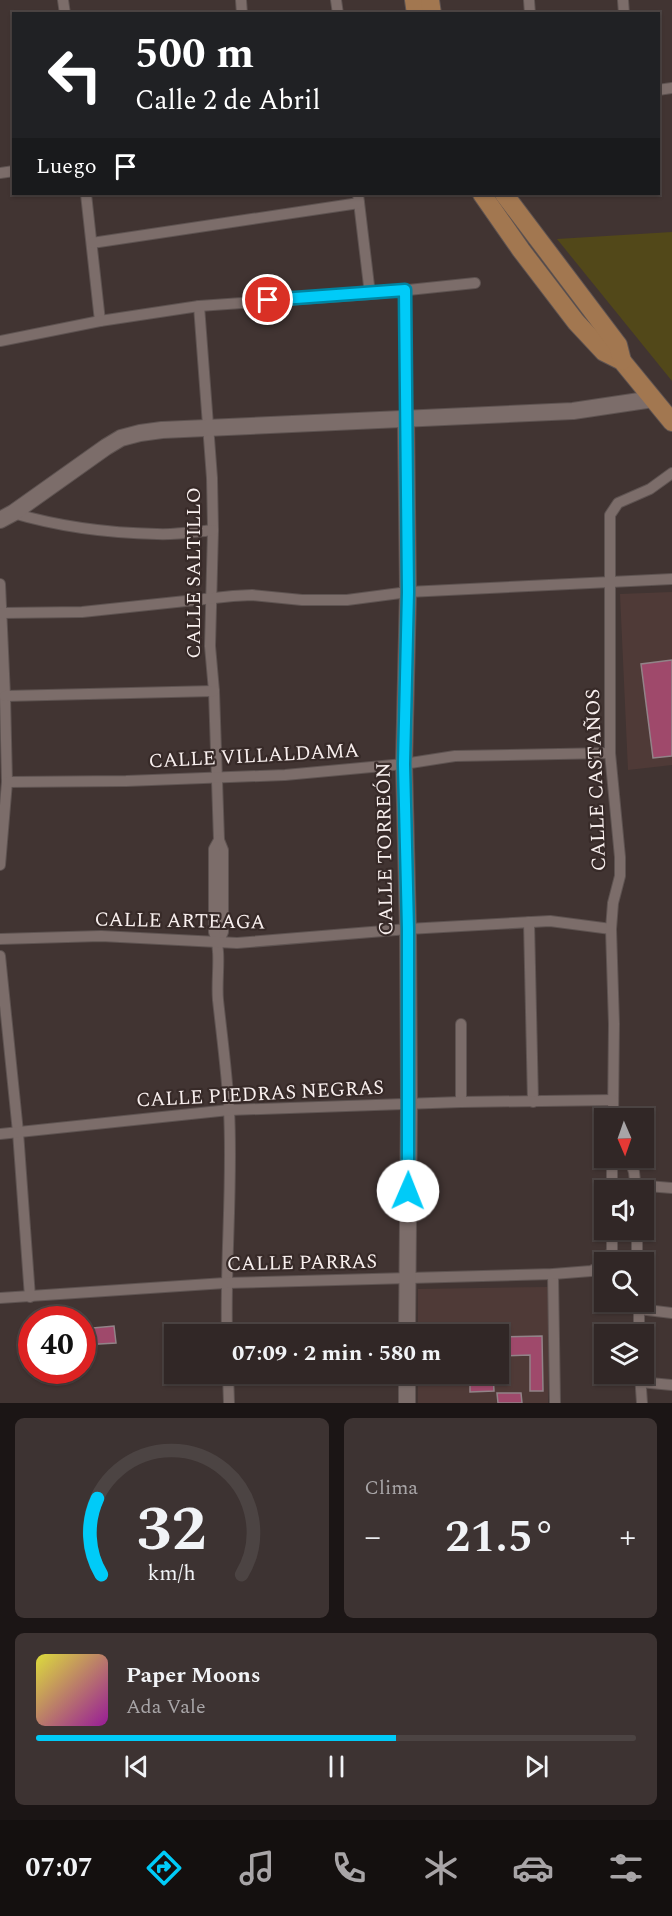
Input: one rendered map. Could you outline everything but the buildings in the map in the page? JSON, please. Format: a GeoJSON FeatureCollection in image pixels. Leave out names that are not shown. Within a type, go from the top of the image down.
{"type":"FeatureCollection","features":[{"type":"Feature","properties":{"kind":"main road"},"geometry":{"type":"LineString","coordinates":[[484,195],[521,250],[576,322],[604,352],[622,361],[672,422]]}},
{"type":"Feature","properties":{"kind":"main road"},"geometry":{"type":"LineString","coordinates":[[505,195],[618,345],[622,361]]}},
{"type":"Feature","properties":{"kind":"street"},"geometry":{"type":"LineString","coordinates":[[86,195],[100,321]]}},
{"type":"Feature","properties":{"kind":"street"},"geometry":{"type":"LineString","coordinates":[[92,243],[359,198],[370,294]]}},
{"type":"Feature","properties":{"kind":"street"},"geometry":{"type":"LineString","coordinates":[[0,341],[100,321],[199,306],[475,284]]}},
{"type":"Feature","properties":{"kind":"street","name":"CALLE TORREÓN"},"geometry":{"type":"LineString","coordinates":[[405,290],[408,592],[404,764],[409,1104],[407,1324]]}},
{"type":"Feature","properties":{"kind":"street","name":"CALLE SALTILLO"},"geometry":{"type":"LineString","coordinates":[[199,306],[213,530],[210,646],[214,692],[219,840],[224,850],[223,932],[218,944],[217,990],[229,1110],[230,1190],[225,1283],[227,1324]]}},
{"type":"Feature","properties":{"kind":"street"},"geometry":{"type":"LineString","coordinates":[[7,516],[88,458],[121,438],[140,433],[207,427],[573,411],[653,399]]}},
{"type":"Feature","properties":{"kind":"street","name":"CALLE CASTAÑOS"},"geometry":{"type":"LineString","coordinates":[[613,1108],[614,1023],[611,929],[620,876],[620,857],[610,753],[610,515],[618,503],[650,489],[672,473]]}},
{"type":"Feature","properties":{"kind":"street"},"geometry":{"type":"LineString","coordinates":[[7,516],[94,530],[159,534],[213,530]]}},
{"type":"Feature","properties":{"kind":"street"},"geometry":{"type":"LineString","coordinates":[[2,613],[82,612],[252,596],[302,600],[347,600],[408,592],[672,579]]}},
{"type":"Feature","properties":{"kind":"street"},"geometry":{"type":"LineString","coordinates":[[0,584],[7,782],[0,865]]}},
{"type":"Feature","properties":{"kind":"street"},"geometry":{"type":"LineString","coordinates":[[5,696],[214,692]]}},
{"type":"Feature","properties":{"kind":"street","name":"CALLE VILLALDAMA"},"geometry":{"type":"LineString","coordinates":[[7,782],[126,781],[285,775],[404,764],[455,756],[610,753]]}},
{"type":"Feature","properties":{"kind":"street"},"geometry":{"type":"LineString","coordinates":[[529,922],[533,1102]]}},
{"type":"Feature","properties":{"kind":"street","name":"CALLE ARTEAGA"},"geometry":{"type":"LineString","coordinates":[[0,939],[101,936],[218,944],[529,922],[569,923],[611,929]]}},
{"type":"Feature","properties":{"kind":"street"},"geometry":{"type":"LineString","coordinates":[[0,956],[18,1132],[30,1297]]}},
{"type":"Feature","properties":{"kind":"street"},"geometry":{"type":"LineString","coordinates":[[461,1024],[461,1102]]}},
{"type":"Feature","properties":{"kind":"street","name":"CALLE PIEDRAS NEGRAS"},"geometry":{"type":"LineString","coordinates":[[0,1134],[229,1110],[461,1102],[613,1100]]}},
{"type":"Feature","properties":{"kind":"street"},"geometry":{"type":"LineString","coordinates":[[654,1188],[672,1188]]}},
{"type":"Feature","properties":{"kind":"street","name":"CALLE PARRAS"},"geometry":{"type":"LineString","coordinates":[[0,1298],[225,1283],[553,1274],[594,1270]]}},
{"type":"Feature","properties":{"kind":"street"},"geometry":{"type":"LineString","coordinates":[[553,1274],[555,1403]]}},
{"type":"Feature","properties":{"kind":"street"},"geometry":{"type":"LineString","coordinates":[[654,1309],[672,1313]]}},
{"type":"Feature","properties":{"kind":"street"},"geometry":{"type":"LineString","coordinates":[[654,1381],[672,1385]]}},
{"type":"Feature","properties":{"kind":"street"},"geometry":{"type":"LineString","coordinates":[[228,1384],[229,1403]]}},
{"type":"Feature","properties":{"kind":"street"},"geometry":{"type":"LineString","coordinates":[[407,1384],[407,1403]]}},
{"type":"Feature","properties":{"kind":"street"},"geometry":{"type":"LineString","coordinates":[[640,1384],[642,1403]]}},
{"type":"Feature","properties":{"kind":"shaded area"},"geometry":{"type":"Polygon","coordinates":[[[672,232],[672,381],[557,239],[672,232]]]}},
{"type":"Feature","properties":{"kind":"shaded area"},"geometry":{"type":"Polygon","coordinates":[[[672,592],[672,765],[628,770],[620,594],[672,592]]]}},
{"type":"Feature","properties":{"kind":"shaded area"},"geometry":{"type":"Polygon","coordinates":[[[548,1287],[548,1403],[418,1403],[418,1384],[509,1384],[509,1324],[418,1324],[418,1289],[548,1287]]]}},
{"type":"Feature","properties":{"kind":"route"},"geometry":{"type":"LineString","coordinates":[[268,300],[405,290],[408,592],[404,764],[408,929],[408,1191]]}}]}
